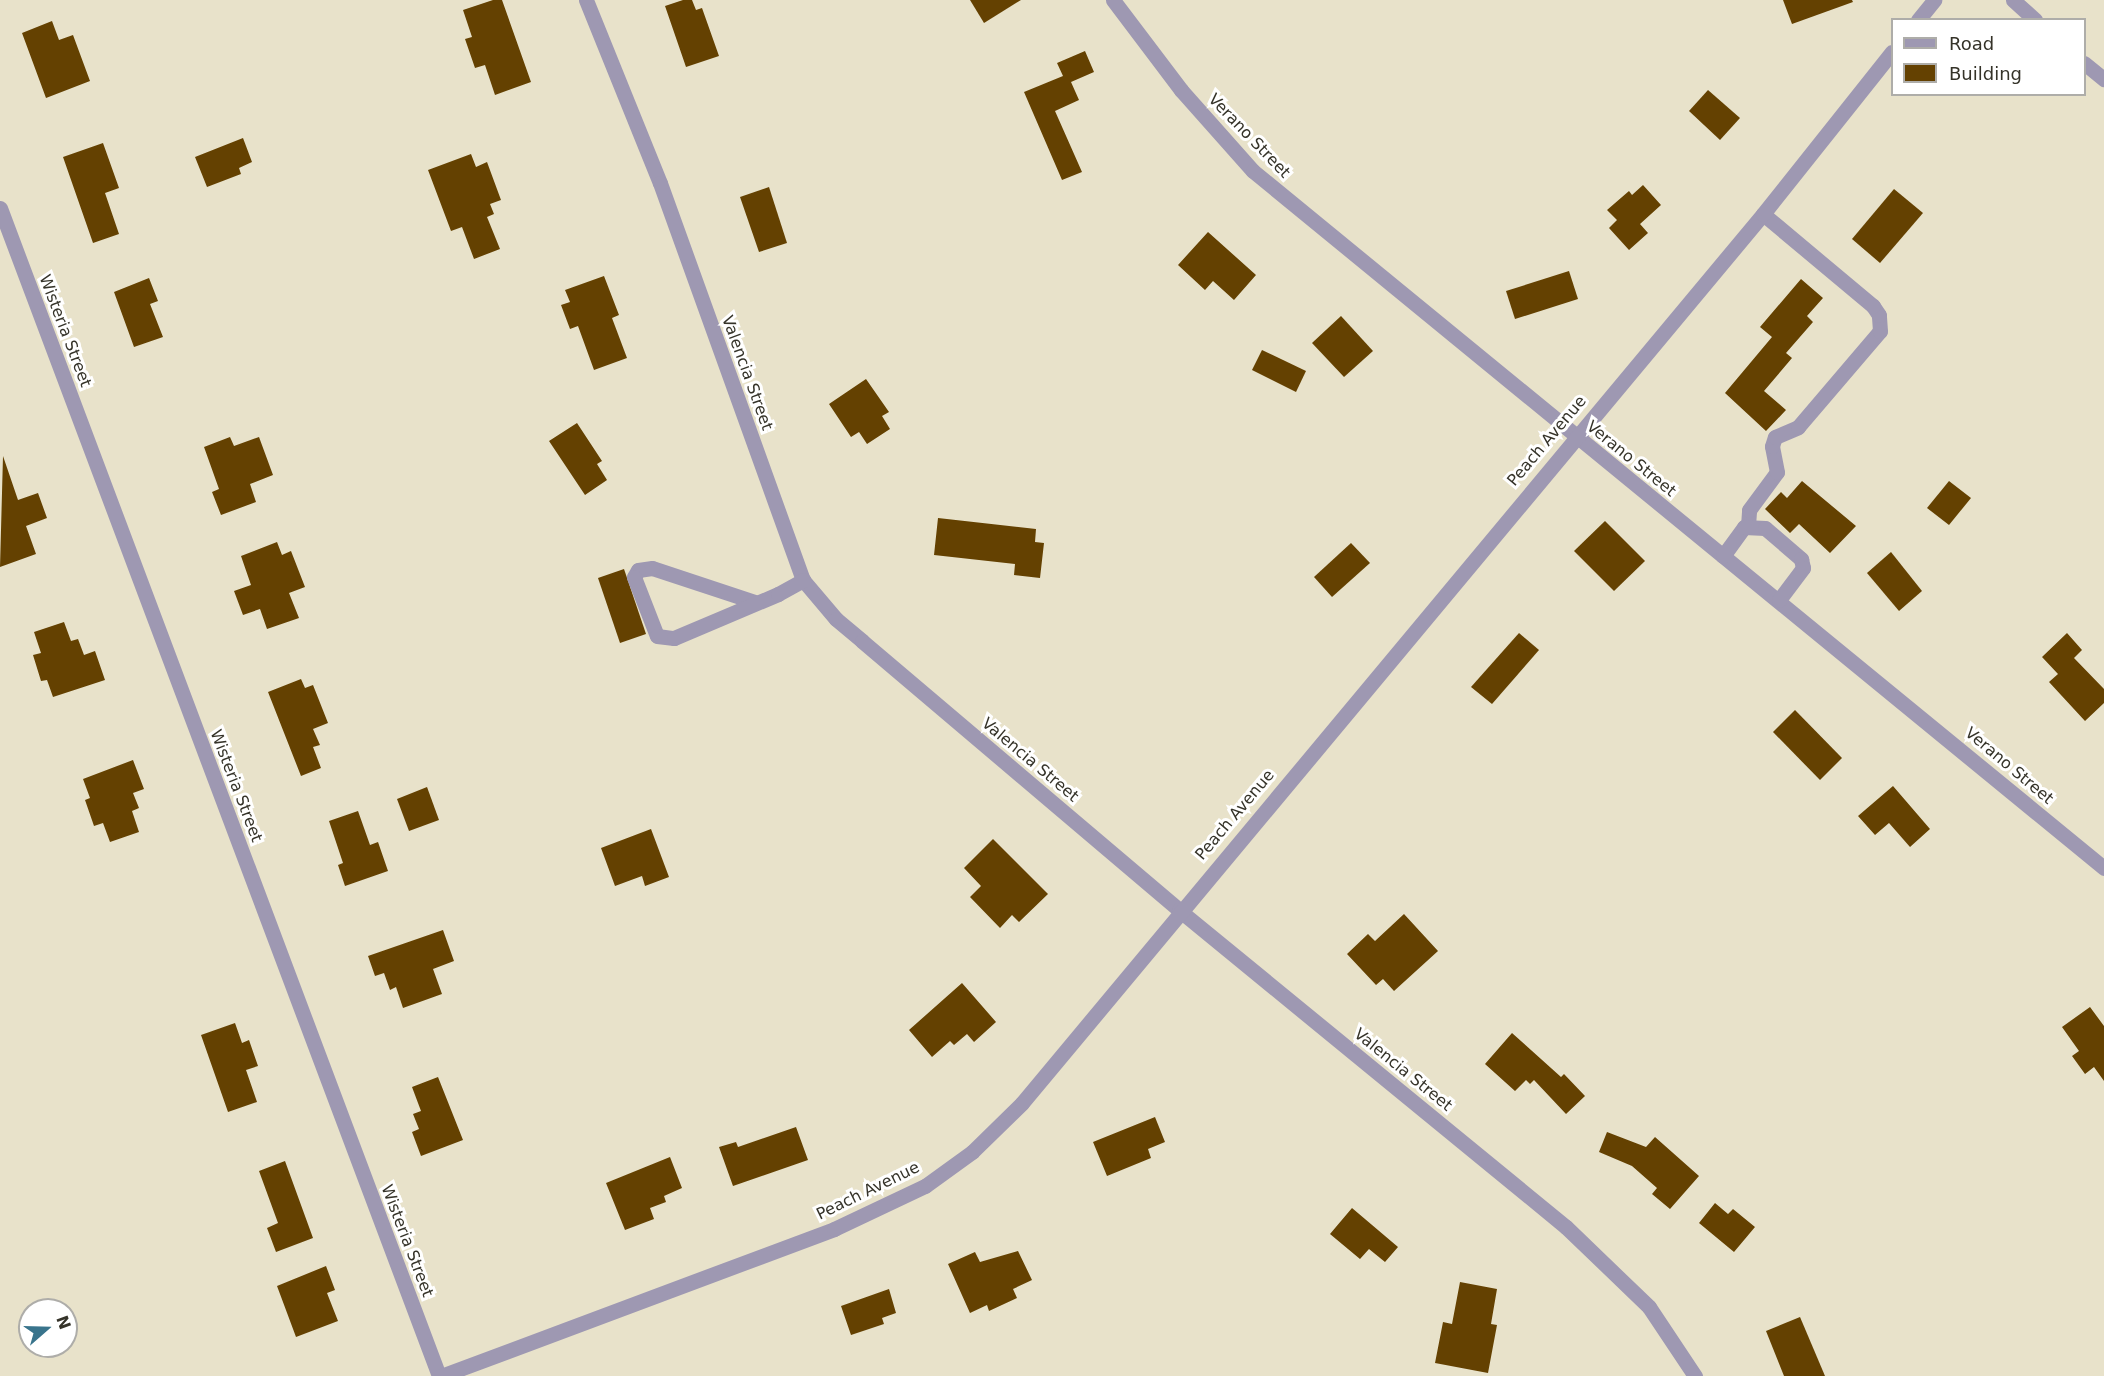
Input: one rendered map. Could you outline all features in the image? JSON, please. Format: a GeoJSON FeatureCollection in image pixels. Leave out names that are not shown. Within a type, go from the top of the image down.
{"type":"FeatureCollection","features":[{"type":"Feature","properties":{"kind":"street","name":"Valencia Street"},"geometry":{"type":"LineString","coordinates":[[586,0],[660,183],[803,580],[836,619],[1179,910],[1566,1227],[1649,1307],[1695,1376]]}},
{"type":"Feature","properties":{"kind":"street","name":"Verano Street"},"geometry":{"type":"LineString","coordinates":[[1113,0],[1181,90],[1252,171],[2104,868]]}},
{"type":"Feature","properties":{"kind":"street"},"geometry":{"type":"LineString","coordinates":[[1920,18],[1934,0]]}},
{"type":"Feature","properties":{"kind":"street"},"geometry":{"type":"LineString","coordinates":[[2013,0],[2034,18]]}},
{"type":"Feature","properties":{"kind":"street","name":"Peach Avenue"},"geometry":{"type":"LineString","coordinates":[[440,1376],[742,1266],[925,1186],[972,1152],[1022,1104],[1179,910],[1574,436],[1763,214],[1891,54]]}},
{"type":"Feature","properties":{"kind":"street"},"geometry":{"type":"LineString","coordinates":[[2086,64],[2104,79]]}},
{"type":"Feature","properties":{"kind":"street","name":"Wisteria Street"},"geometry":{"type":"LineString","coordinates":[[0,208],[440,1376]]}},
{"type":"Feature","properties":{"kind":"street"},"geometry":{"type":"LineString","coordinates":[[1723,555],[1748,525],[1749,510],[1777,472],[1772,446],[1775,437],[1798,427],[1881,331],[1879,315],[1873,306],[1763,214]]}},
{"type":"Feature","properties":{"kind":"street"},"geometry":{"type":"LineString","coordinates":[[1748,525],[1765,528],[1801,559],[1803,568],[1779,600]]}},
{"type":"Feature","properties":{"kind":"street"},"geometry":{"type":"LineString","coordinates":[[754,602],[651,568],[638,570],[634,577],[657,636],[674,638],[803,580]]}},
{"type":"Feature","properties":{"kind":"building"},"geometry":{"type":"Polygon","coordinates":[[[493,0],[502,0],[531,82],[495,95],[485,65],[475,68],[465,39],[472,37],[463,10],[493,0]]]}},
{"type":"Feature","properties":{"kind":"building"},"geometry":{"type":"Polygon","coordinates":[[[683,0],[692,0],[696,10],[702,8],[719,56],[686,67],[665,6],[683,0]]]}},
{"type":"Feature","properties":{"kind":"building"},"geometry":{"type":"Polygon","coordinates":[[[970,0],[1021,0],[984,23],[970,0]]]}},
{"type":"Feature","properties":{"kind":"building"},"geometry":{"type":"Polygon","coordinates":[[[1783,0],[1852,0],[1853,2],[1792,24],[1783,0]]]}},
{"type":"Feature","properties":{"kind":"building"},"geometry":{"type":"Polygon","coordinates":[[[52,21],[59,40],[73,35],[90,81],[46,98],[22,33],[52,21]]]}},
{"type":"Feature","properties":{"kind":"building"},"geometry":{"type":"Polygon","coordinates":[[[1085,51],[1094,72],[1071,82],[1079,100],[1055,111],[1082,172],[1062,180],[1024,92],[1063,76],[1057,63],[1085,51]]]}},
{"type":"Feature","properties":{"kind":"building"},"geometry":{"type":"Polygon","coordinates":[[[1708,90],[1740,118],[1720,140],[1689,111],[1708,90]]]}},
{"type":"Feature","properties":{"kind":"building"},"geometry":{"type":"Polygon","coordinates":[[[243,138],[252,162],[239,168],[241,174],[207,187],[195,157],[243,138]]]}},
{"type":"Feature","properties":{"kind":"building"},"geometry":{"type":"Polygon","coordinates":[[[103,143],[119,188],[105,193],[119,234],[93,243],[63,157],[103,143]]]}},
{"type":"Feature","properties":{"kind":"building"},"geometry":{"type":"Polygon","coordinates":[[[471,154],[476,167],[487,162],[501,200],[490,204],[494,214],[487,217],[500,249],[474,259],[462,227],[451,231],[428,170],[471,154]]]}},
{"type":"Feature","properties":{"kind":"building"},"geometry":{"type":"Polygon","coordinates":[[[1643,185],[1661,205],[1640,224],[1648,233],[1629,250],[1609,228],[1617,220],[1607,210],[1629,191],[1632,195],[1643,185]]]}},
{"type":"Feature","properties":{"kind":"building"},"geometry":{"type":"Polygon","coordinates":[[[769,187],[787,243],[759,252],[740,197],[769,187]]]}},
{"type":"Feature","properties":{"kind":"building"},"geometry":{"type":"Polygon","coordinates":[[[1894,189],[1923,213],[1880,263],[1852,239],[1894,189]]]}},
{"type":"Feature","properties":{"kind":"building"},"geometry":{"type":"Polygon","coordinates":[[[1208,232],[1256,275],[1234,300],[1213,281],[1205,290],[1178,265],[1208,232]]]}},
{"type":"Feature","properties":{"kind":"building"},"geometry":{"type":"Polygon","coordinates":[[[1569,271],[1578,299],[1515,319],[1506,291],[1569,271]]]}},
{"type":"Feature","properties":{"kind":"building"},"geometry":{"type":"Polygon","coordinates":[[[604,276],[619,315],[612,318],[627,358],[594,370],[578,326],[570,329],[561,305],[570,302],[565,290],[604,276]]]}},
{"type":"Feature","properties":{"kind":"building"},"geometry":{"type":"Polygon","coordinates":[[[149,278],[158,301],[150,304],[163,337],[134,347],[114,292],[149,278]]]}},
{"type":"Feature","properties":{"kind":"building"},"geometry":{"type":"Polygon","coordinates":[[[1801,279],[1823,298],[1807,316],[1813,322],[1786,353],[1792,358],[1764,391],[1786,410],[1766,431],[1725,393],[1772,337],[1760,327],[1801,279]]]}},
{"type":"Feature","properties":{"kind":"building"},"geometry":{"type":"Polygon","coordinates":[[[1341,316],[1373,351],[1344,377],[1312,343],[1341,316]]]}},
{"type":"Feature","properties":{"kind":"building"},"geometry":{"type":"Polygon","coordinates":[[[1262,350],[1306,371],[1296,392],[1252,370],[1262,350]]]}},
{"type":"Feature","properties":{"kind":"building"},"geometry":{"type":"Polygon","coordinates":[[[866,379],[889,412],[882,416],[890,429],[867,444],[859,432],[851,437],[829,404],[866,379]]]}},
{"type":"Feature","properties":{"kind":"building"},"geometry":{"type":"Polygon","coordinates":[[[577,423],[602,461],[597,464],[607,480],[585,495],[549,441],[577,423]]]}},
{"type":"Feature","properties":{"kind":"building"},"geometry":{"type":"Polygon","coordinates":[[[230,437],[234,446],[259,437],[273,475],[250,484],[256,502],[221,515],[212,492],[219,489],[204,447],[230,437]]]}},
{"type":"Feature","properties":{"kind":"building"},"geometry":{"type":"Polygon","coordinates":[[[3,456],[18,500],[38,493],[47,518],[26,526],[36,554],[0,567],[3,456]]]}},
{"type":"Feature","properties":{"kind":"building"},"geometry":{"type":"Polygon","coordinates":[[[1802,481],[1856,526],[1830,553],[1799,524],[1790,533],[1765,509],[1781,492],[1787,498],[1802,481]]]}},
{"type":"Feature","properties":{"kind":"building"},"geometry":{"type":"Polygon","coordinates":[[[1949,481],[1971,498],[1949,525],[1927,508],[1949,481]]]}},
{"type":"Feature","properties":{"kind":"building"},"geometry":{"type":"Polygon","coordinates":[[[938,518],[1036,529],[1035,542],[1044,543],[1040,578],[1014,575],[1015,564],[934,555],[938,518]]]}},
{"type":"Feature","properties":{"kind":"building"},"geometry":{"type":"Polygon","coordinates":[[[1605,521],[1645,561],[1614,591],[1574,551],[1605,521]]]}},
{"type":"Feature","properties":{"kind":"building"},"geometry":{"type":"Polygon","coordinates":[[[277,542],[282,555],[291,551],[305,587],[289,593],[299,618],[267,629],[260,609],[243,615],[234,591],[251,585],[241,556],[277,542]]]}},
{"type":"Feature","properties":{"kind":"building"},"geometry":{"type":"Polygon","coordinates":[[[1351,543],[1370,563],[1332,597],[1314,577],[1351,543]]]}},
{"type":"Feature","properties":{"kind":"building"},"geometry":{"type":"Polygon","coordinates":[[[1891,552],[1922,591],[1899,611],[1867,573],[1891,552]]]}},
{"type":"Feature","properties":{"kind":"building"},"geometry":{"type":"Polygon","coordinates":[[[624,569],[646,634],[620,643],[598,578],[624,569]]]}},
{"type":"Feature","properties":{"kind":"building"},"geometry":{"type":"Polygon","coordinates":[[[64,622],[71,641],[78,639],[84,655],[95,651],[105,680],[53,697],[47,680],[41,681],[33,655],[41,653],[34,632],[64,622]]]}},
{"type":"Feature","properties":{"kind":"building"},"geometry":{"type":"Polygon","coordinates":[[[1519,633],[1539,650],[1492,704],[1471,687],[1519,633]]]}},
{"type":"Feature","properties":{"kind":"building"},"geometry":{"type":"Polygon","coordinates":[[[2067,633],[2082,650],[2074,658],[2104,689],[2104,703],[2085,721],[2049,682],[2058,674],[2042,657],[2067,633]]]}},
{"type":"Feature","properties":{"kind":"building"},"geometry":{"type":"Polygon","coordinates":[[[301,679],[305,688],[313,685],[328,723],[313,729],[320,745],[313,747],[321,768],[301,776],[268,692],[301,679]]]}},
{"type":"Feature","properties":{"kind":"building"},"geometry":{"type":"Polygon","coordinates":[[[1795,710],[1842,758],[1820,780],[1773,732],[1795,710]]]}},
{"type":"Feature","properties":{"kind":"building"},"geometry":{"type":"Polygon","coordinates":[[[133,760],[144,789],[133,793],[139,808],[132,811],[139,832],[110,842],[103,823],[94,826],[85,800],[90,798],[83,779],[133,760]]]}},
{"type":"Feature","properties":{"kind":"building"},"geometry":{"type":"Polygon","coordinates":[[[1893,786],[1930,829],[1910,847],[1889,823],[1875,835],[1858,816],[1893,786]]]}},
{"type":"Feature","properties":{"kind":"building"},"geometry":{"type":"Polygon","coordinates":[[[427,787],[439,820],[409,831],[397,799],[427,787]]]}},
{"type":"Feature","properties":{"kind":"building"},"geometry":{"type":"Polygon","coordinates":[[[358,811],[370,845],[378,842],[388,871],[345,886],[338,865],[343,863],[329,821],[358,811]]]}},
{"type":"Feature","properties":{"kind":"building"},"geometry":{"type":"Polygon","coordinates":[[[651,829],[669,877],[645,886],[642,876],[615,886],[601,848],[651,829]]]}},
{"type":"Feature","properties":{"kind":"building"},"geometry":{"type":"Polygon","coordinates":[[[993,839],[1048,894],[1019,922],[1012,915],[1000,928],[970,897],[981,886],[964,868],[993,839]]]}},
{"type":"Feature","properties":{"kind":"building"},"geometry":{"type":"Polygon","coordinates":[[[1404,914],[1438,951],[1394,991],[1383,979],[1376,985],[1347,954],[1368,934],[1375,941],[1404,914]]]}},
{"type":"Feature","properties":{"kind":"building"},"geometry":{"type":"Polygon","coordinates":[[[443,930],[454,961],[433,969],[442,994],[403,1008],[396,987],[390,990],[384,973],[375,976],[368,956],[443,930]]]}},
{"type":"Feature","properties":{"kind":"building"},"geometry":{"type":"Polygon","coordinates":[[[962,983],[996,1022],[974,1042],[967,1034],[954,1045],[950,1041],[932,1057],[909,1030],[962,983]]]}},
{"type":"Feature","properties":{"kind":"building"},"geometry":{"type":"Polygon","coordinates":[[[2090,1007],[2104,1026],[2104,1081],[2094,1067],[2085,1074],[2072,1056],[2079,1051],[2062,1027],[2090,1007]]]}},
{"type":"Feature","properties":{"kind":"building"},"geometry":{"type":"Polygon","coordinates":[[[235,1023],[242,1043],[249,1040],[258,1066],[246,1070],[257,1102],[228,1112],[201,1035],[235,1023]]]}},
{"type":"Feature","properties":{"kind":"building"},"geometry":{"type":"Polygon","coordinates":[[[1512,1033],[1561,1077],[1564,1074],[1585,1096],[1566,1114],[1534,1080],[1530,1084],[1526,1080],[1515,1091],[1485,1064],[1512,1033]]]}},
{"type":"Feature","properties":{"kind":"building"},"geometry":{"type":"Polygon","coordinates":[[[438,1077],[463,1140],[421,1156],[412,1132],[419,1129],[413,1114],[421,1111],[412,1087],[438,1077]]]}},
{"type":"Feature","properties":{"kind":"building"},"geometry":{"type":"Polygon","coordinates":[[[1155,1117],[1165,1142],[1148,1149],[1151,1158],[1107,1176],[1093,1142],[1155,1117]]]}},
{"type":"Feature","properties":{"kind":"building"},"geometry":{"type":"Polygon","coordinates":[[[796,1127],[808,1160],[733,1186],[719,1147],[736,1142],[738,1147],[796,1127]]]}},
{"type":"Feature","properties":{"kind":"building"},"geometry":{"type":"Polygon","coordinates":[[[1607,1132],[1646,1147],[1655,1137],[1699,1176],[1670,1209],[1652,1194],[1657,1188],[1632,1166],[1599,1152],[1607,1132]]]}},
{"type":"Feature","properties":{"kind":"building"},"geometry":{"type":"Polygon","coordinates":[[[670,1157],[682,1188],[664,1196],[666,1202],[650,1208],[654,1219],[625,1230],[606,1183],[670,1157]]]}},
{"type":"Feature","properties":{"kind":"building"},"geometry":{"type":"Polygon","coordinates":[[[285,1161],[313,1238],[276,1252],[267,1228],[278,1223],[259,1171],[285,1161]]]}},
{"type":"Feature","properties":{"kind":"building"},"geometry":{"type":"Polygon","coordinates":[[[1715,1203],[1728,1214],[1733,1209],[1755,1227],[1734,1252],[1699,1223],[1715,1203]]]}},
{"type":"Feature","properties":{"kind":"building"},"geometry":{"type":"Polygon","coordinates":[[[1352,1208],[1398,1247],[1385,1262],[1369,1249],[1360,1259],[1330,1234],[1352,1208]]]}},
{"type":"Feature","properties":{"kind":"building"},"geometry":{"type":"Polygon","coordinates":[[[1018,1251],[1032,1280],[1013,1289],[1017,1298],[989,1311],[987,1305],[970,1313],[948,1264],[975,1252],[980,1262],[1018,1251]]]}},
{"type":"Feature","properties":{"kind":"building"},"geometry":{"type":"Polygon","coordinates":[[[326,1266],[335,1290],[327,1293],[338,1321],[296,1337],[277,1286],[326,1266]]]}},
{"type":"Feature","properties":{"kind":"building"},"geometry":{"type":"Polygon","coordinates":[[[1460,1282],[1497,1289],[1491,1324],[1497,1325],[1488,1373],[1435,1363],[1443,1322],[1452,1324],[1460,1282]]]}},
{"type":"Feature","properties":{"kind":"building"},"geometry":{"type":"Polygon","coordinates":[[[889,1289],[896,1313],[882,1318],[884,1324],[851,1335],[841,1306],[889,1289]]]}},
{"type":"Feature","properties":{"kind":"building"},"geometry":{"type":"Polygon","coordinates":[[[1800,1317],[1825,1376],[1784,1376],[1766,1331],[1800,1317]]]}}]}
